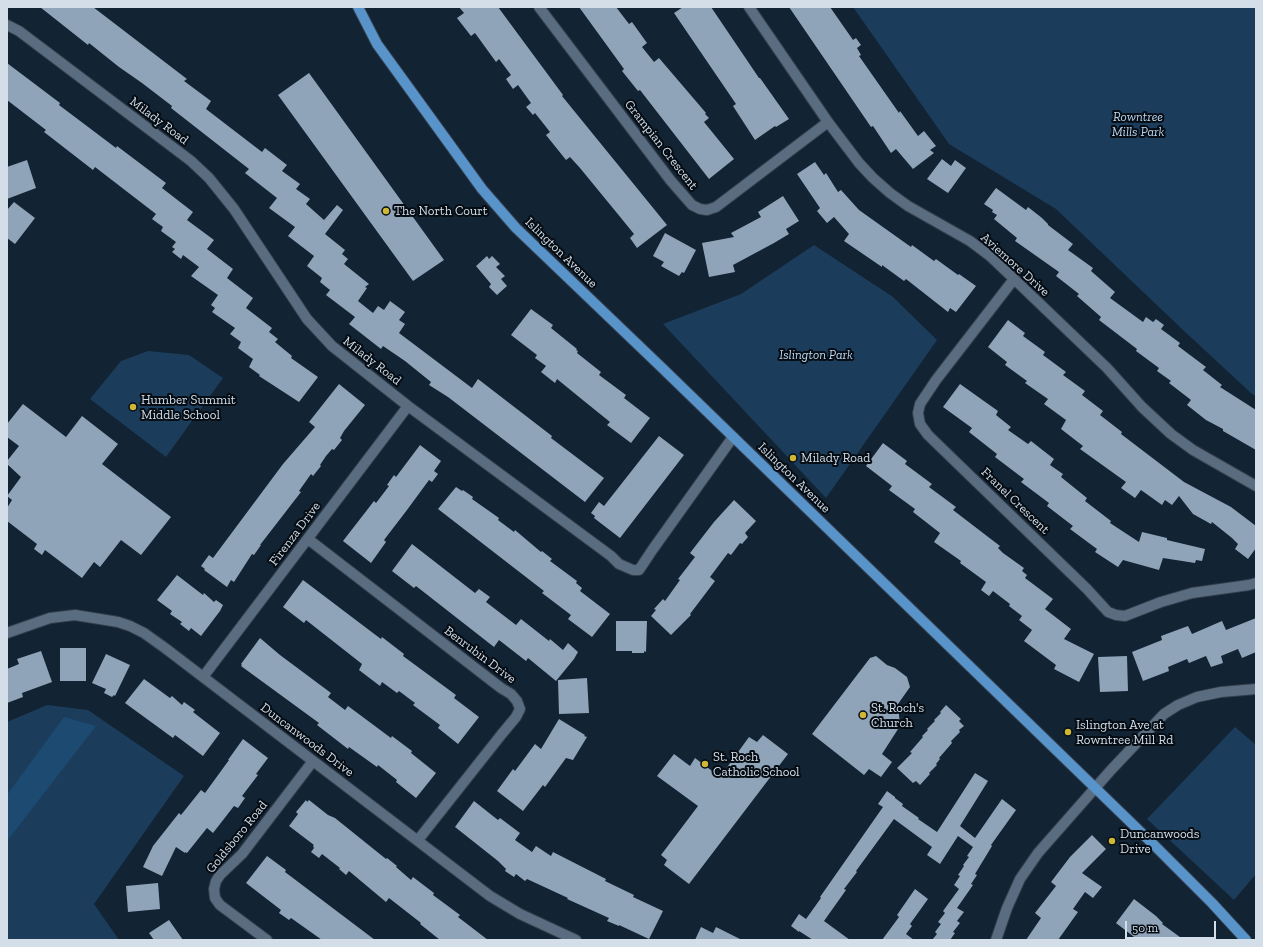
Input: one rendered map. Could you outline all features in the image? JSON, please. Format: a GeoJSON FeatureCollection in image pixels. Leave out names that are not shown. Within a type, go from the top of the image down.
{"type":"FeatureCollection","features":[{"type":"Feature","properties":{"kind":"main road","name":"Islington Avenue"},"geometry":{"type":"LineString","coordinates":[[358,7],[377,44],[482,189],[511,223],[1095,788],[1212,903],[1246,940]]}},
{"type":"Feature","properties":{"kind":"street","name":"Grampian Crescent"},"geometry":{"type":"LineString","coordinates":[[539,7],[671,181],[692,205],[700,209],[707,210],[716,207],[828,122]]}},
{"type":"Feature","properties":{"kind":"street","name":"Aviemore Drive"},"geometry":{"type":"LineString","coordinates":[[749,7],[858,163],[890,193],[926,217],[970,241],[990,256],[1107,368],[1142,407],[1171,434],[1193,450],[1256,486]]}},
{"type":"Feature","properties":{"kind":"street","name":"Milady Road"},"geometry":{"type":"LineString","coordinates":[[7,25],[19,31],[191,161],[209,178],[234,209],[306,319],[332,346],[408,406],[611,556],[619,564],[633,570],[639,570],[733,437]]}},
{"type":"Feature","properties":{"kind":"street","name":"Franel Crescent"},"geometry":{"type":"LineString","coordinates":[[1014,280],[936,380],[920,404],[918,413],[920,424],[928,435],[1088,589],[1108,612],[1125,616],[1161,602],[1192,593],[1256,583]]}},
{"type":"Feature","properties":{"kind":"street","name":"Firenza Drive"},"geometry":{"type":"LineString","coordinates":[[203,677],[408,406]]}},
{"type":"Feature","properties":{"kind":"street","name":"Benrubin Drive"},"geometry":{"type":"LineString","coordinates":[[308,539],[501,688],[511,694],[517,701],[520,709],[516,717],[418,840]]}},
{"type":"Feature","properties":{"kind":"street","name":"Duncanwoods Drive"},"geometry":{"type":"LineString","coordinates":[[7,633],[39,621],[75,615],[112,620],[130,626],[165,648],[490,896],[576,940]]}},
{"type":"Feature","properties":{"kind":"street"},"geometry":{"type":"LineString","coordinates":[[996,940],[1013,894],[1028,866],[1045,843],[1164,714],[1178,705],[1197,697],[1221,692],[1256,689]]}},
{"type":"Feature","properties":{"kind":"street","name":"Goldsboro Road"},"geometry":{"type":"LineString","coordinates":[[267,940],[220,905],[215,898],[214,889],[216,881],[220,875],[242,854],[313,761]]}},
{"type":"Feature","properties":{"kind":"green space","name":"Rowntree Mills Park"},"geometry":{"type":"Polygon","coordinates":[[[853,7],[1256,7],[1256,396],[1252,394],[1182,329],[1056,209],[949,144],[853,7]]]}},
{"type":"Feature","properties":{"kind":"green space","name":"Islington Park"},"geometry":{"type":"Polygon","coordinates":[[[814,245],[893,297],[937,340],[826,498],[663,324],[741,294],[814,245]]]}},
{"type":"Feature","properties":{"kind":"green space"},"geometry":{"type":"Polygon","coordinates":[[[148,351],[189,355],[223,378],[166,457],[90,399],[121,361],[148,351]]]}},
{"type":"Feature","properties":{"kind":"green space"},"geometry":{"type":"Polygon","coordinates":[[[47,705],[88,710],[184,776],[94,904],[119,940],[7,940],[7,722],[47,705]]]}},
{"type":"Feature","properties":{"kind":"green space"},"geometry":{"type":"Polygon","coordinates":[[[1235,727],[1256,745],[1256,874],[1234,900],[1147,819],[1235,727]]]}},
{"type":"Feature","properties":{"kind":"shaded area"},"geometry":{"type":"Polygon","coordinates":[[[64,717],[96,726],[7,841],[7,795],[64,717]]]}},
{"type":"Feature","properties":{"kind":"building"},"geometry":{"type":"Polygon","coordinates":[[[40,7],[93,7],[187,79],[184,81],[211,101],[206,109],[262,152],[265,148],[287,165],[282,171],[300,184],[296,189],[310,199],[306,204],[324,220],[337,205],[343,210],[325,234],[345,250],[342,254],[348,259],[344,264],[369,284],[365,287],[367,288],[358,301],[373,313],[378,306],[384,310],[390,301],[405,312],[399,320],[405,324],[399,333],[472,388],[478,379],[552,436],[551,438],[604,478],[585,502],[448,397],[429,385],[431,382],[405,361],[383,346],[381,349],[349,324],[355,317],[326,295],[330,290],[320,282],[322,278],[307,266],[314,256],[288,236],[295,227],[269,208],[277,198],[245,173],[249,169],[171,108],[172,106],[89,43],[88,45],[40,7]]]}},
{"type":"Feature","properties":{"kind":"building"},"geometry":{"type":"Polygon","coordinates":[[[459,7],[498,7],[563,95],[562,96],[667,225],[637,248],[630,238],[634,234],[580,168],[570,157],[566,160],[546,135],[550,132],[535,113],[533,115],[526,107],[531,103],[518,85],[513,89],[506,79],[511,75],[499,59],[496,62],[475,33],[471,36],[457,18],[464,13],[459,7]]]}},
{"type":"Feature","properties":{"kind":"building"},"geometry":{"type":"Polygon","coordinates":[[[579,7],[616,7],[629,24],[632,22],[647,43],[642,47],[654,62],[659,58],[706,113],[705,114],[709,118],[704,122],[734,159],[709,179],[640,90],[638,91],[622,71],[624,69],[579,7]]]}},
{"type":"Feature","properties":{"kind":"building"},"geometry":{"type":"Polygon","coordinates":[[[683,7],[711,7],[789,119],[776,127],[775,126],[755,140],[733,106],[736,104],[674,13],[683,7]]]}},
{"type":"Feature","properties":{"kind":"building"},"geometry":{"type":"Polygon","coordinates":[[[789,7],[830,7],[853,40],[856,38],[861,45],[857,48],[861,55],[859,56],[899,113],[900,111],[918,136],[924,131],[936,146],[930,150],[934,153],[913,169],[896,149],[891,153],[873,126],[871,127],[789,7]]]}},
{"type":"Feature","properties":{"kind":"building"},"geometry":{"type":"Polygon","coordinates":[[[7,63],[60,103],[59,105],[166,183],[162,188],[193,212],[187,220],[214,240],[207,249],[233,269],[227,278],[253,298],[246,308],[272,328],[269,332],[278,339],[275,342],[292,356],[291,358],[318,377],[299,402],[259,376],[260,375],[249,367],[253,359],[238,348],[241,342],[230,334],[235,328],[212,312],[215,308],[211,305],[218,295],[191,276],[199,267],[183,255],[181,259],[172,252],[175,249],[172,247],[176,242],[161,231],[163,227],[152,219],[156,214],[95,167],[93,170],[44,132],[46,130],[7,100],[7,63]]]}},
{"type":"Feature","properties":{"kind":"building","name":"The North Court"},"geometry":{"type":"Polygon","coordinates":[[[309,73],[444,260],[413,281],[278,95],[309,73]]]}},
{"type":"Feature","properties":{"kind":"building"},"geometry":{"type":"Polygon","coordinates":[[[942,159],[951,166],[955,160],[966,168],[948,193],[927,179],[942,159]]]}},
{"type":"Feature","properties":{"kind":"building"},"geometry":{"type":"Polygon","coordinates":[[[27,160],[36,188],[7,199],[7,167],[27,160]]]}},
{"type":"Feature","properties":{"kind":"building"},"geometry":{"type":"Polygon","coordinates":[[[815,162],[824,175],[826,173],[838,192],[841,190],[859,210],[911,247],[912,245],[934,261],[936,259],[976,286],[956,312],[950,308],[948,312],[906,279],[904,281],[844,241],[849,234],[834,217],[827,223],[817,211],[820,208],[797,174],[815,162]]]}},
{"type":"Feature","properties":{"kind":"building"},"geometry":{"type":"Polygon","coordinates":[[[996,188],[1026,210],[1028,207],[1048,225],[1073,244],[1068,250],[1093,268],[1091,271],[1115,292],[1110,298],[1143,322],[1146,317],[1153,322],[1156,319],[1164,325],[1161,329],[1180,343],[1178,346],[1206,367],[1203,370],[1222,385],[1220,387],[1256,410],[1256,450],[1206,420],[1187,405],[1191,400],[1169,383],[1171,381],[1157,371],[1159,368],[1099,320],[1101,317],[1077,296],[1079,294],[1056,276],[1059,272],[1015,241],[1017,238],[994,219],[997,215],[992,212],[993,210],[984,204],[996,188]]]}},
{"type":"Feature","properties":{"kind":"building"},"geometry":{"type":"Polygon","coordinates":[[[783,196],[799,221],[786,229],[789,234],[733,265],[735,272],[709,277],[702,243],[734,237],[731,233],[761,217],[758,212],[783,196]]]}},
{"type":"Feature","properties":{"kind":"building"},"geometry":{"type":"Polygon","coordinates":[[[14,202],[35,218],[15,244],[7,238],[7,210],[14,202]]]}},
{"type":"Feature","properties":{"kind":"building"},"geometry":{"type":"Polygon","coordinates":[[[665,233],[696,250],[684,273],[682,272],[679,276],[661,266],[664,262],[653,256],[665,233]]]}},
{"type":"Feature","properties":{"kind":"building"},"geometry":{"type":"Polygon","coordinates":[[[487,256],[489,259],[492,256],[500,264],[496,267],[505,276],[501,279],[507,286],[497,295],[489,287],[491,284],[476,266],[487,256]]]}},
{"type":"Feature","properties":{"kind":"building"},"geometry":{"type":"Polygon","coordinates":[[[531,309],[553,325],[551,328],[577,349],[577,353],[601,372],[599,375],[626,395],[624,398],[650,418],[631,443],[607,425],[610,422],[557,379],[555,383],[541,372],[546,366],[535,358],[537,355],[511,335],[531,309]]]}},
{"type":"Feature","properties":{"kind":"building"},"geometry":{"type":"Polygon","coordinates":[[[1008,320],[1025,333],[1023,336],[1045,352],[1043,355],[1066,372],[1063,375],[1085,391],[1082,395],[1103,411],[1100,415],[1122,432],[1121,434],[1184,482],[1231,507],[1256,526],[1256,548],[1248,559],[1235,549],[1238,544],[1232,538],[1212,522],[1211,524],[1193,514],[1179,496],[1172,505],[1165,500],[1162,505],[1141,490],[1135,498],[1121,488],[1126,482],[1080,449],[1083,446],[1061,429],[1066,420],[1044,404],[1048,399],[1025,383],[1027,381],[1005,365],[1007,362],[988,347],[1008,320]]]}},
{"type":"Feature","properties":{"kind":"building"},"geometry":{"type":"Polygon","coordinates":[[[339,384],[365,405],[344,431],[340,438],[342,440],[334,450],[332,449],[326,456],[320,465],[321,466],[313,476],[311,474],[299,491],[301,492],[254,555],[252,554],[234,582],[231,580],[227,587],[204,570],[205,569],[201,566],[209,555],[213,558],[283,464],[315,427],[309,422],[339,384]]]}},
{"type":"Feature","properties":{"kind":"building"},"geometry":{"type":"Polygon","coordinates":[[[960,384],[998,411],[996,415],[1011,427],[1008,430],[1028,444],[1031,441],[1054,459],[1050,465],[1063,474],[1061,477],[1087,498],[1085,501],[1111,521],[1110,523],[1139,542],[1142,532],[1167,538],[1167,540],[1205,549],[1202,561],[1196,560],[1195,563],[1163,558],[1159,570],[1123,560],[1118,567],[1095,552],[1097,549],[1070,529],[1073,526],[1047,506],[1049,503],[1021,482],[1024,479],[995,457],[997,454],[969,432],[972,428],[943,407],[960,384]]]}},
{"type":"Feature","properties":{"kind":"building"},"geometry":{"type":"Polygon","coordinates":[[[23,404],[66,437],[82,416],[118,444],[102,464],[171,517],[141,555],[121,540],[100,567],[94,562],[82,578],[45,550],[42,555],[34,549],[37,544],[7,521],[7,508],[12,500],[7,496],[21,477],[7,464],[7,461],[19,446],[7,437],[7,424],[23,404]]]}},
{"type":"Feature","properties":{"kind":"building"},"geometry":{"type":"Polygon","coordinates":[[[659,436],[684,455],[620,538],[594,518],[595,516],[591,513],[599,502],[604,506],[659,436]]]}},
{"type":"Feature","properties":{"kind":"building"},"geometry":{"type":"Polygon","coordinates":[[[883,443],[907,461],[905,464],[932,484],[929,487],[956,507],[953,510],[1000,546],[998,548],[1003,553],[1024,568],[1022,571],[1027,575],[1025,578],[1053,599],[1045,609],[1071,629],[1064,639],[1094,654],[1079,682],[1054,669],[1056,665],[1024,641],[1032,630],[1019,620],[1022,616],[1009,606],[1010,604],[993,591],[989,596],[981,590],[986,582],[960,563],[961,561],[934,542],[940,533],[913,512],[915,509],[889,490],[892,486],[866,466],[883,443]]]}},
{"type":"Feature","properties":{"kind":"building"},"geometry":{"type":"Polygon","coordinates":[[[420,445],[441,461],[434,471],[438,474],[432,482],[429,480],[384,540],[386,542],[371,563],[343,541],[374,501],[376,503],[389,486],[387,485],[394,475],[396,477],[420,445]]]}},
{"type":"Feature","properties":{"kind":"building"},"geometry":{"type":"Polygon","coordinates":[[[456,487],[473,497],[472,499],[499,518],[498,520],[514,532],[515,530],[541,552],[542,551],[552,559],[550,561],[577,581],[576,583],[582,588],[580,591],[610,614],[592,637],[568,619],[571,615],[542,593],[544,591],[438,509],[456,487]]]}},
{"type":"Feature","properties":{"kind":"building"},"geometry":{"type":"Polygon","coordinates":[[[734,500],[756,521],[745,533],[748,537],[742,544],[740,543],[731,555],[728,553],[710,577],[715,581],[690,614],[691,615],[671,635],[651,616],[656,610],[654,609],[663,599],[665,601],[680,580],[678,579],[695,557],[690,553],[714,522],[734,500]]]}},
{"type":"Feature","properties":{"kind":"building"},"geometry":{"type":"Polygon","coordinates":[[[412,544],[475,593],[479,589],[490,597],[486,602],[516,625],[521,619],[563,650],[568,643],[578,652],[556,681],[528,658],[526,661],[499,640],[494,647],[416,586],[414,588],[392,571],[412,544]]]}},
{"type":"Feature","properties":{"kind":"building"},"geometry":{"type":"Polygon","coordinates":[[[177,575],[203,595],[204,593],[214,602],[216,600],[223,605],[201,636],[191,628],[189,631],[180,624],[182,622],[170,614],[172,611],[157,600],[177,575]]]}},
{"type":"Feature","properties":{"kind":"building"},"geometry":{"type":"Polygon","coordinates":[[[303,580],[381,639],[382,637],[404,654],[403,656],[456,695],[454,698],[479,717],[458,744],[438,728],[440,725],[413,705],[415,703],[399,691],[397,693],[382,682],[380,686],[359,670],[362,664],[306,620],[304,623],[283,607],[303,580]]]}},
{"type":"Feature","properties":{"kind":"building"},"geometry":{"type":"Polygon","coordinates":[[[1256,618],[1256,652],[1242,658],[1238,649],[1221,656],[1223,663],[1211,667],[1206,656],[1189,663],[1187,659],[1168,667],[1169,671],[1143,681],[1132,652],[1162,640],[1161,636],[1188,626],[1192,634],[1222,621],[1226,630],[1256,618]]]}},
{"type":"Feature","properties":{"kind":"building"},"geometry":{"type":"Polygon","coordinates":[[[616,621],[647,621],[646,652],[632,653],[632,651],[616,651],[616,621]]]}},
{"type":"Feature","properties":{"kind":"building"},"geometry":{"type":"Polygon","coordinates":[[[260,638],[331,693],[328,697],[345,710],[348,706],[391,738],[392,736],[412,751],[411,753],[436,773],[416,798],[378,765],[377,767],[349,747],[348,749],[317,725],[319,723],[241,666],[260,638]]]}},
{"type":"Feature","properties":{"kind":"building"},"geometry":{"type":"Polygon","coordinates":[[[60,648],[86,648],[86,681],[60,681],[60,648]]]}},
{"type":"Feature","properties":{"kind":"building"},"geometry":{"type":"Polygon","coordinates":[[[41,651],[52,682],[22,693],[23,697],[7,703],[7,669],[19,664],[17,659],[41,651]]]}},
{"type":"Feature","properties":{"kind":"building"},"geometry":{"type":"Polygon","coordinates":[[[106,654],[130,665],[115,696],[114,695],[112,697],[104,693],[106,689],[92,683],[106,654]]]}},
{"type":"Feature","properties":{"kind":"building","name":"St. Roch's Church"},"geometry":{"type":"Polygon","coordinates":[[[876,656],[887,665],[895,668],[907,677],[910,687],[898,704],[900,726],[882,754],[892,762],[881,777],[869,769],[864,775],[812,734],[870,658],[876,656]]]}},
{"type":"Feature","properties":{"kind":"building"},"geometry":{"type":"Polygon","coordinates":[[[1127,656],[1128,691],[1100,692],[1098,657],[1127,656]]]}},
{"type":"Feature","properties":{"kind":"building"},"geometry":{"type":"Polygon","coordinates":[[[587,678],[589,713],[559,714],[558,680],[587,678]]]}},
{"type":"Feature","properties":{"kind":"building"},"geometry":{"type":"Polygon","coordinates":[[[144,679],[170,698],[172,696],[182,705],[184,702],[195,710],[193,712],[220,733],[203,756],[175,735],[173,738],[125,703],[144,679]]]}},
{"type":"Feature","properties":{"kind":"building"},"geometry":{"type":"Polygon","coordinates":[[[946,705],[961,719],[959,721],[964,726],[951,741],[952,743],[939,758],[940,759],[936,764],[937,765],[929,773],[930,774],[920,785],[916,781],[913,783],[897,768],[912,753],[910,752],[946,705]]]}},
{"type":"Feature","properties":{"kind":"building"},"geometry":{"type":"Polygon","coordinates":[[[559,719],[587,737],[573,760],[566,758],[545,787],[543,785],[523,811],[497,791],[513,769],[515,771],[535,744],[541,749],[559,719]]]}},
{"type":"Feature","properties":{"kind":"building"},"geometry":{"type":"Polygon","coordinates":[[[763,735],[788,754],[689,884],[664,865],[667,860],[661,855],[698,806],[657,776],[674,754],[690,766],[695,758],[720,777],[749,737],[757,742],[763,735]]]}},
{"type":"Feature","properties":{"kind":"building"},"geometry":{"type":"Polygon","coordinates":[[[243,739],[268,758],[256,774],[258,775],[242,796],[245,798],[238,808],[234,806],[213,833],[207,828],[187,853],[176,847],[162,876],[143,867],[153,846],[179,813],[181,815],[201,790],[205,793],[243,739]]]}},
{"type":"Feature","properties":{"kind":"building"},"geometry":{"type":"Polygon","coordinates":[[[975,773],[988,781],[960,826],[975,838],[1002,799],[1016,810],[991,845],[992,846],[975,874],[977,875],[971,884],[973,885],[957,908],[964,912],[957,921],[960,923],[953,932],[955,933],[950,940],[932,940],[937,934],[935,932],[941,924],[938,922],[945,913],[943,911],[959,889],[954,885],[960,876],[958,875],[964,866],[963,865],[969,857],[967,856],[973,847],[958,836],[940,864],[927,855],[932,847],[894,819],[856,871],[857,872],[844,889],[846,890],[824,921],[850,940],[813,940],[791,926],[799,914],[806,919],[821,898],[820,897],[883,807],[878,804],[887,791],[903,804],[902,806],[937,832],[975,773]]]}},
{"type":"Feature","properties":{"kind":"building"},"geometry":{"type":"Polygon","coordinates":[[[306,800],[307,802],[309,800],[328,815],[335,818],[397,866],[396,867],[411,880],[413,877],[434,893],[433,895],[460,915],[458,917],[488,940],[440,940],[389,898],[386,902],[349,871],[346,875],[339,869],[340,868],[322,854],[319,858],[311,852],[314,845],[289,826],[298,814],[296,812],[306,800]]]}},
{"type":"Feature","properties":{"kind":"building"},"geometry":{"type":"Polygon","coordinates":[[[474,801],[498,820],[500,818],[520,833],[515,840],[532,852],[536,846],[551,856],[553,852],[606,879],[605,881],[634,895],[633,897],[663,911],[649,939],[607,921],[609,918],[567,899],[568,898],[527,879],[525,881],[516,874],[514,877],[505,871],[506,869],[498,861],[455,827],[474,801]]]}},
{"type":"Feature","properties":{"kind":"building"},"geometry":{"type":"Polygon","coordinates":[[[1092,835],[1106,849],[1082,873],[1102,887],[1093,898],[1085,892],[1073,909],[1078,912],[1058,940],[1026,940],[1041,918],[1035,913],[1056,886],[1051,882],[1070,857],[1092,835]]]}},
{"type":"Feature","properties":{"kind":"building"},"geometry":{"type":"Polygon","coordinates":[[[267,856],[286,870],[285,872],[375,940],[322,940],[291,918],[289,920],[279,913],[281,910],[246,883],[267,856]]]}},
{"type":"Feature","properties":{"kind":"building"},"geometry":{"type":"Polygon","coordinates":[[[158,883],[160,909],[128,912],[126,886],[158,883]]]}},
{"type":"Feature","properties":{"kind":"building"},"geometry":{"type":"Polygon","coordinates":[[[915,889],[928,899],[910,924],[912,926],[906,934],[914,940],[882,940],[899,917],[897,915],[915,889]]]}},
{"type":"Feature","properties":{"kind":"building"},"geometry":{"type":"Polygon","coordinates":[[[1134,899],[1156,916],[1163,923],[1162,924],[1184,940],[1138,940],[1116,923],[1134,899]]]}},
{"type":"Feature","properties":{"kind":"building"},"geometry":{"type":"Polygon","coordinates":[[[169,920],[183,940],[154,940],[149,933],[169,920]]]}},
{"type":"Feature","properties":{"kind":"building"},"geometry":{"type":"Polygon","coordinates":[[[701,927],[713,933],[716,927],[742,940],[695,940],[701,927]]]}},
{"type":"Feature","properties":{"kind":"place","name":"The North Court"},"geometry":{"type":"Point","coordinates":[386,211]}},
{"type":"Feature","properties":{"kind":"place","name":"Humber Summit Middle School"},"geometry":{"type":"Point","coordinates":[133,407]}},
{"type":"Feature","properties":{"kind":"place","name":"Milady Road"},"geometry":{"type":"Point","coordinates":[793,458]}},
{"type":"Feature","properties":{"kind":"place","name":"St. Roch's Church"},"geometry":{"type":"Point","coordinates":[863,715]}},
{"type":"Feature","properties":{"kind":"place","name":"Islington Ave at Rowntree Mill Rd"},"geometry":{"type":"Point","coordinates":[1068,732]}},
{"type":"Feature","properties":{"kind":"place","name":"St. Roch Catholic School"},"geometry":{"type":"Point","coordinates":[705,764]}},
{"type":"Feature","properties":{"kind":"place","name":"Duncanwoods Drive"},"geometry":{"type":"Point","coordinates":[1112,841]}}]}
